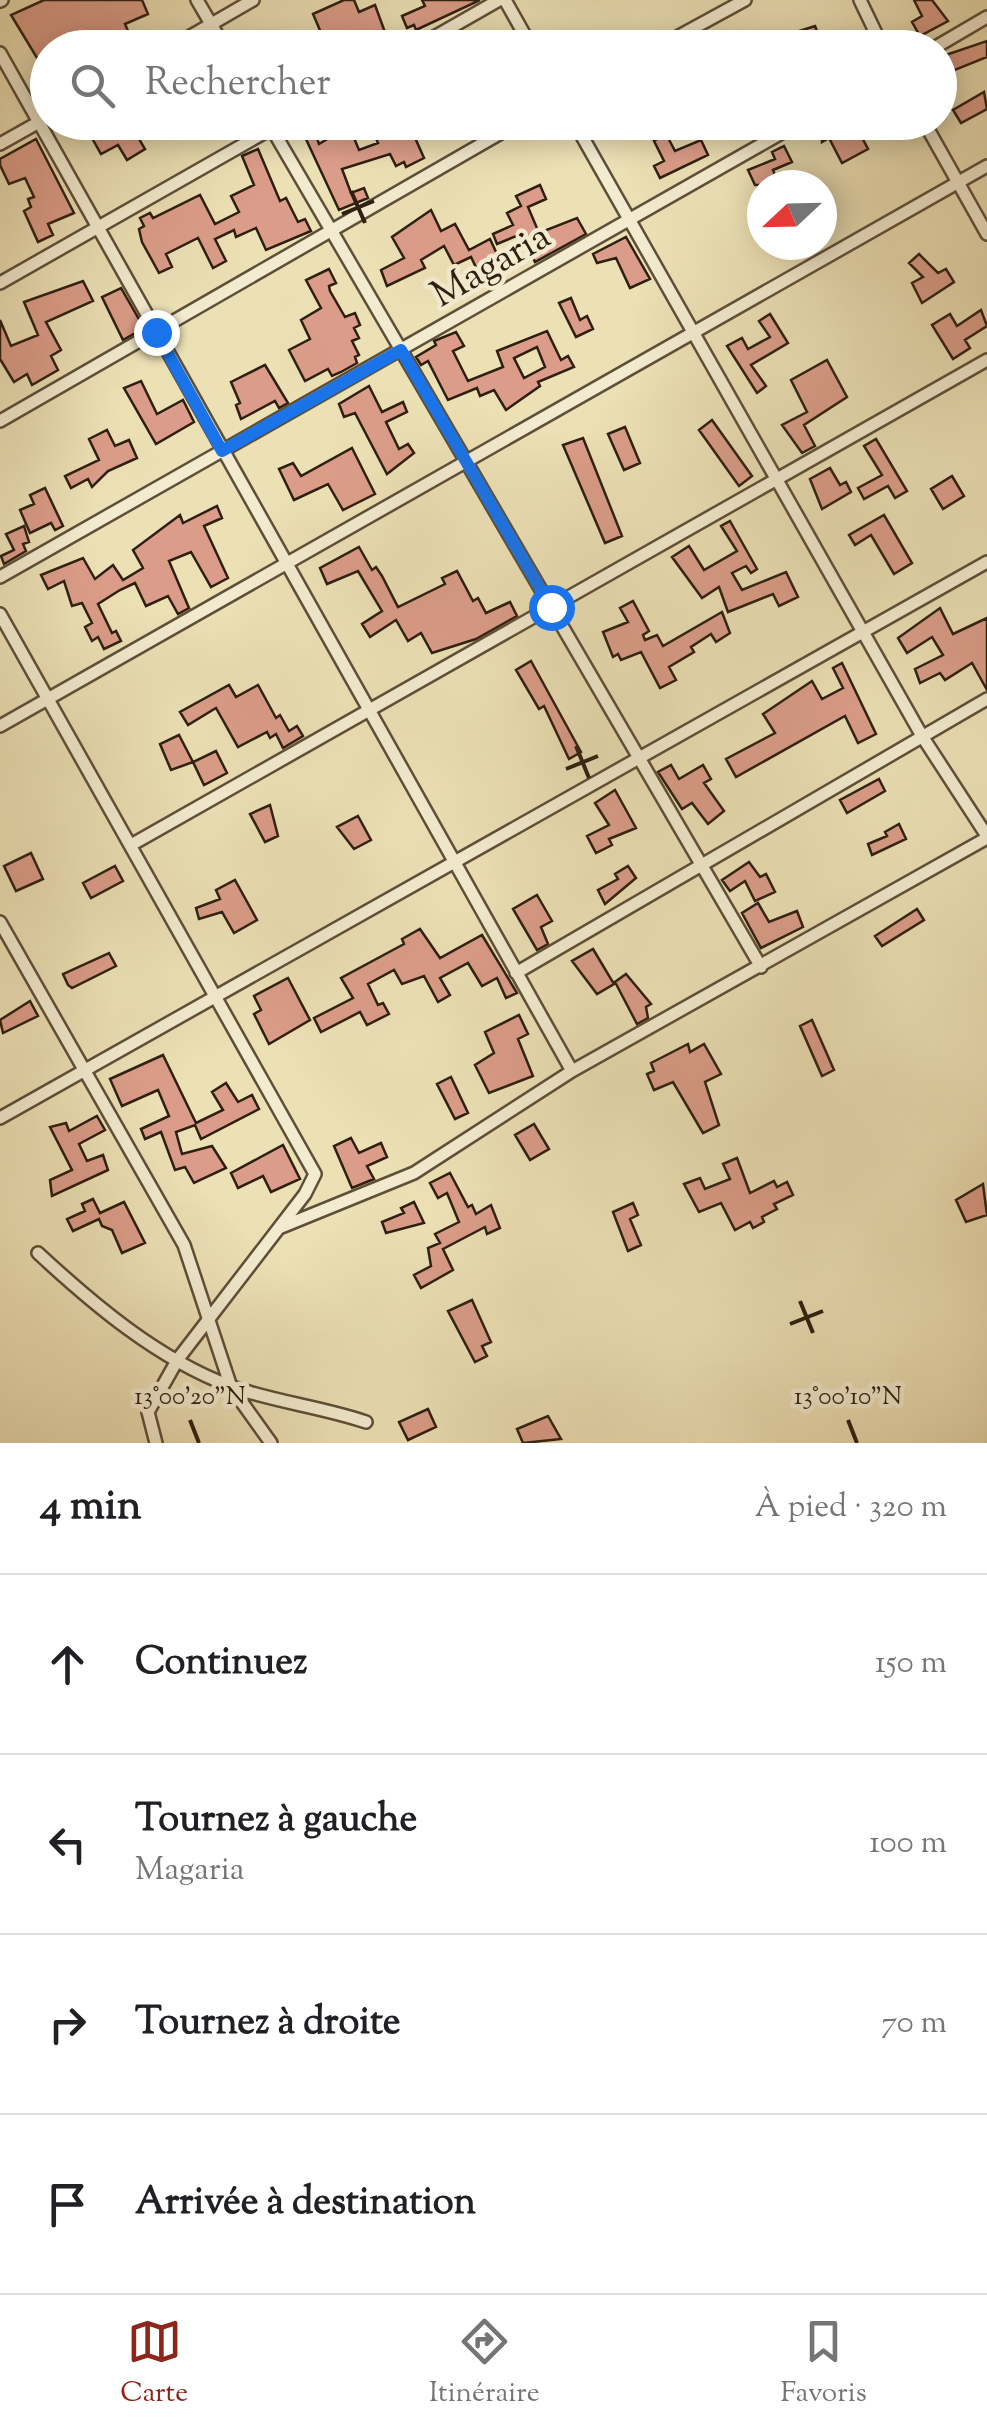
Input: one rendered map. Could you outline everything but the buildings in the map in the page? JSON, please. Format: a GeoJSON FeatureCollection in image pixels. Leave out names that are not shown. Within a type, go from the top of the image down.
{"type":"FeatureCollection","features":[{"type":"Feature","properties":{"kind":"street"},"geometry":{"type":"LineString","coordinates":[[197,0],[214,30]]}},
{"type":"Feature","properties":{"kind":"street"},"geometry":{"type":"LineString","coordinates":[[201,30],[254,0]]}},
{"type":"Feature","properties":{"kind":"street"},"geometry":{"type":"LineString","coordinates":[[448,30],[502,0],[521,30]]}},
{"type":"Feature","properties":{"kind":"street"},"geometry":{"type":"LineString","coordinates":[[689,30],[745,0]]}},
{"type":"Feature","properties":{"kind":"street"},"geometry":{"type":"LineString","coordinates":[[860,0],[874,30]]}},
{"type":"Feature","properties":{"kind":"street"},"geometry":{"type":"LineString","coordinates":[[957,35],[987,17]]}},
{"type":"Feature","properties":{"kind":"street"},"geometry":{"type":"LineString","coordinates":[[0,53],[30,99]]}},
{"type":"Feature","properties":{"kind":"street"},"geometry":{"type":"LineString","coordinates":[[0,144],[30,127]]}},
{"type":"Feature","properties":{"kind":"street"},"geometry":{"type":"LineString","coordinates":[[54,140],[222,451],[572,1071]]}},
{"type":"Feature","properties":{"kind":"street"},"geometry":{"type":"LineString","coordinates":[[0,283],[248,140]]}},
{"type":"Feature","properties":{"kind":"street"},"geometry":{"type":"LineString","coordinates":[[282,140],[761,968]]}},
{"type":"Feature","properties":{"kind":"street"},"geometry":{"type":"LineString","coordinates":[[0,421],[489,140]]}},
{"type":"Feature","properties":{"kind":"street"},"geometry":{"type":"LineString","coordinates":[[275,1230],[414,1173],[572,1071],[761,968],[987,837],[922,736],[584,140]]}},
{"type":"Feature","properties":{"kind":"street","name":"Magaria"},"geometry":{"type":"LineString","coordinates":[[0,577],[770,140]]}},
{"type":"Feature","properties":{"kind":"street"},"geometry":{"type":"LineString","coordinates":[[934,140],[987,234]]}},
{"type":"Feature","properties":{"kind":"street"},"geometry":{"type":"LineString","coordinates":[[0,726],[987,166]]}},
{"type":"Feature","properties":{"kind":"street"},"geometry":{"type":"LineString","coordinates":[[130,846],[987,360]]}},
{"type":"Feature","properties":{"kind":"street"},"geometry":{"type":"LineString","coordinates":[[0,1118],[987,562]]}},
{"type":"Feature","properties":{"kind":"street"},"geometry":{"type":"LineString","coordinates":[[0,614],[315,1174],[306,1194],[178,1359],[148,1412],[156,1443]]}},
{"type":"Feature","properties":{"kind":"street"},"geometry":{"type":"LineString","coordinates":[[516,973],[987,700]]}},
{"type":"Feature","properties":{"kind":"street"},"geometry":{"type":"LineString","coordinates":[[0,922],[184,1245],[230,1387],[270,1443]]}},
{"type":"Feature","properties":{"kind":"street"},"geometry":{"type":"LineString","coordinates":[[38,1254],[92,1304],[230,1387],[315,1405],[366,1422]]}},
{"type":"Feature","properties":{"kind":"route"},"geometry":{"type":"LineString","coordinates":[[156,332],[222,451],[401,350],[551,607]]}}]}
